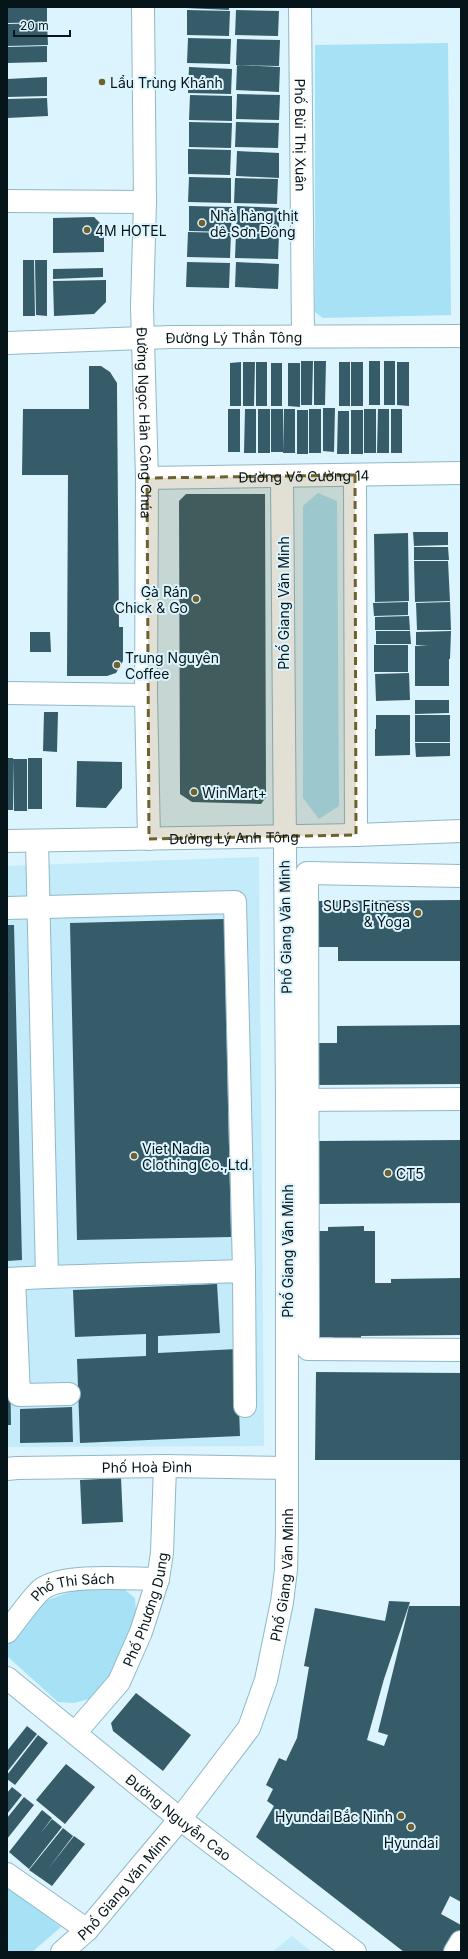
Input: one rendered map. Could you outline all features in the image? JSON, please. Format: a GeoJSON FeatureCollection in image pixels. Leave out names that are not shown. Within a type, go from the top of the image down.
{"type":"FeatureCollection","features":[{"type":"Feature","properties":{"kind":"street","name":"Đường Ngọc Hân Công Chúa"},"geometry":{"type":"LineString","coordinates":[[143,7],[145,202],[143,338],[147,478],[146,695],[149,839]]}},
{"type":"Feature","properties":{"kind":"street","name":"Phố Bùi Thị Xuân"},"geometry":{"type":"LineString","coordinates":[[300,7],[303,336]]}},
{"type":"Feature","properties":{"kind":"street"},"geometry":{"type":"LineString","coordinates":[[7,201],[145,202]]}},
{"type":"Feature","properties":{"kind":"street","name":"Đường Lý Thần Tông"},"geometry":{"type":"LineString","coordinates":[[7,343],[143,338],[461,336]]}},
{"type":"Feature","properties":{"kind":"street","name":"Đường Võ Cường 14"},"geometry":{"type":"LineString","coordinates":[[147,478],[461,474]]}},
{"type":"Feature","properties":{"kind":"street"},"geometry":{"type":"LineString","coordinates":[[355,475],[356,835]]}},
{"type":"Feature","properties":{"kind":"street","name":"Phố Giang Văn Minh"},"geometry":{"type":"LineString","coordinates":[[62,1952],[86,1930],[180,1819],[245,1734],[255,1715],[261,1698],[274,1645],[286,1570],[287,1468],[297,1100],[284,836],[282,477]]}},
{"type":"Feature","properties":{"kind":"street"},"geometry":{"type":"LineString","coordinates":[[7,693],[146,695]]}},
{"type":"Feature","properties":{"kind":"street","name":"Đường Lý Anh Tông"},"geometry":{"type":"LineString","coordinates":[[7,841],[356,835],[461,831]]}},
{"type":"Feature","properties":{"kind":"street"},"geometry":{"type":"LineString","coordinates":[[37,841],[47,1277]]}},
{"type":"Feature","properties":{"kind":"street"},"geometry":{"type":"LineString","coordinates":[[461,876],[308,873],[297,1100],[308,1349],[461,1350]]}},
{"type":"Feature","properties":{"kind":"street"},"geometry":{"type":"LineString","coordinates":[[7,908],[235,902],[244,1271],[245,1406]]}},
{"type":"Feature","properties":{"kind":"street"},"geometry":{"type":"LineString","coordinates":[[297,1100],[461,1099]]}},
{"type":"Feature","properties":{"kind":"street"},"geometry":{"type":"LineString","coordinates":[[70,1394],[19,1395],[10,1279],[244,1271]]}},
{"type":"Feature","properties":{"kind":"street","name":"Phố Hoà Đình"},"geometry":{"type":"LineString","coordinates":[[7,1469],[165,1466],[287,1468]]}},
{"type":"Feature","properties":{"kind":"street","name":"Phố Phương Dung"},"geometry":{"type":"LineString","coordinates":[[75,1733],[108,1696],[126,1668],[141,1632],[158,1579],[162,1552],[165,1466]]}},
{"type":"Feature","properties":{"kind":"street","name":"Phố Thi Sách"},"geometry":{"type":"LineString","coordinates":[[7,1632],[42,1589],[58,1582],[87,1579],[158,1579]]}},
{"type":"Feature","properties":{"kind":"street","name":"Đường Nguyễn Cao"},"geometry":{"type":"LineString","coordinates":[[7,1678],[180,1819],[355,1952]]}},
{"type":"Feature","properties":{"kind":"street"},"geometry":{"type":"LineString","coordinates":[[7,1874],[86,1930]]}},
{"type":"Feature","properties":{"kind":"street"},"geometry":{"type":"LineString","coordinates":[[455,1952],[461,1942]]}},
{"type":"Feature","properties":{"kind":"highlighted area"},"geometry":{"type":"Polygon","coordinates":[[[355,475],[356,835],[149,839],[147,478],[355,475]]]}},
{"type":"Feature","properties":{"kind":"shaded area"},"geometry":{"type":"Polygon","coordinates":[[[448,43],[451,315],[323,318],[315,312],[315,45],[448,43]]]}},
{"type":"Feature","properties":{"kind":"shaded area"},"geometry":{"type":"Polygon","coordinates":[[[318,493],[337,501],[339,806],[319,819],[303,798],[303,506],[318,493]]]}},
{"type":"Feature","properties":{"kind":"shaded area","name":"Viet Nadia Clothing Co.,Ltd."},"geometry":{"type":"Polygon","coordinates":[[[259,857],[264,1446],[7,1447],[7,866],[259,857]]]}},
{"type":"Feature","properties":{"kind":"shaded area"},"geometry":{"type":"Polygon","coordinates":[[[101,1588],[125,1590],[135,1598],[136,1612],[116,1672],[93,1698],[74,1703],[58,1702],[7,1656],[7,1646],[45,1601],[78,1589],[101,1588]]]}},
{"type":"Feature","properties":{"kind":"shaded area"},"geometry":{"type":"Polygon","coordinates":[[[7,1886],[61,1927],[32,1952],[7,1952],[7,1886]]]}},
{"type":"Feature","properties":{"kind":"shaded area"},"geometry":{"type":"Polygon","coordinates":[[[292,1936],[312,1952],[272,1952],[292,1936]]]}},
{"type":"Feature","properties":{"kind":"building"},"geometry":{"type":"Polygon","coordinates":[[[7,7],[47,7],[47,22],[7,23],[7,7]]]}},
{"type":"Feature","properties":{"kind":"building"},"geometry":{"type":"Polygon","coordinates":[[[229,7],[229,10],[186,8],[229,7]]]}},
{"type":"Feature","properties":{"kind":"building"},"geometry":{"type":"Polygon","coordinates":[[[187,10],[230,11],[229,36],[187,35],[187,10]]]}},
{"type":"Feature","properties":{"kind":"building"},"geometry":{"type":"Polygon","coordinates":[[[236,10],[279,11],[278,36],[235,35],[236,10]]]}},
{"type":"Feature","properties":{"kind":"building"},"geometry":{"type":"Polygon","coordinates":[[[47,23],[48,45],[7,46],[7,24],[47,23]]]}},
{"type":"Feature","properties":{"kind":"building"},"geometry":{"type":"Polygon","coordinates":[[[188,38],[231,39],[230,64],[187,63],[188,38]]]}},
{"type":"Feature","properties":{"kind":"building"},"geometry":{"type":"Polygon","coordinates":[[[237,39],[280,40],[279,66],[236,65],[237,39]]]}},
{"type":"Feature","properties":{"kind":"building"},"geometry":{"type":"Polygon","coordinates":[[[47,46],[47,62],[7,63],[7,47],[47,46]]]}},
{"type":"Feature","properties":{"kind":"building"},"geometry":{"type":"Polygon","coordinates":[[[237,65],[280,67],[279,92],[236,90],[237,65]]]}},
{"type":"Feature","properties":{"kind":"building"},"geometry":{"type":"Polygon","coordinates":[[[189,67],[232,69],[231,94],[188,93],[189,67]]]}},
{"type":"Feature","properties":{"kind":"building"},"geometry":{"type":"Polygon","coordinates":[[[47,77],[47,96],[7,97],[7,79],[47,77]]]}},
{"type":"Feature","properties":{"kind":"building"},"geometry":{"type":"Polygon","coordinates":[[[237,94],[280,95],[279,120],[236,119],[237,94]]]}},
{"type":"Feature","properties":{"kind":"building"},"geometry":{"type":"Polygon","coordinates":[[[190,95],[232,96],[232,121],[189,120],[190,95]]]}},
{"type":"Feature","properties":{"kind":"building"},"geometry":{"type":"Polygon","coordinates":[[[47,98],[48,116],[7,118],[7,99],[47,98]]]}},
{"type":"Feature","properties":{"kind":"building"},"geometry":{"type":"Polygon","coordinates":[[[189,122],[232,123],[231,148],[189,147],[189,122]]]}},
{"type":"Feature","properties":{"kind":"building"},"geometry":{"type":"Polygon","coordinates":[[[236,122],[279,123],[278,148],[235,147],[236,122]]]}},
{"type":"Feature","properties":{"kind":"building"},"geometry":{"type":"Polygon","coordinates":[[[188,149],[231,150],[230,175],[188,174],[188,149]]]}},
{"type":"Feature","properties":{"kind":"building"},"geometry":{"type":"Polygon","coordinates":[[[237,151],[279,153],[279,178],[236,176],[237,151]]]}},
{"type":"Feature","properties":{"kind":"building"},"geometry":{"type":"Polygon","coordinates":[[[189,177],[231,178],[231,203],[188,202],[189,177]]]}},
{"type":"Feature","properties":{"kind":"building"},"geometry":{"type":"Polygon","coordinates":[[[235,178],[278,179],[277,204],[234,203],[235,178]]]}},
{"type":"Feature","properties":{"kind":"building"},"geometry":{"type":"Polygon","coordinates":[[[189,206],[232,207],[231,232],[189,231],[189,206]]]}},
{"type":"Feature","properties":{"kind":"building"},"geometry":{"type":"Polygon","coordinates":[[[237,206],[279,208],[279,233],[236,231],[237,206]]]}},
{"type":"Feature","properties":{"kind":"building"},"geometry":{"type":"Polygon","coordinates":[[[94,217],[104,227],[104,252],[53,253],[53,218],[94,217]]]}},
{"type":"Feature","properties":{"kind":"building"},"geometry":{"type":"Polygon","coordinates":[[[188,232],[231,233],[230,258],[187,257],[188,232]]]}},
{"type":"Feature","properties":{"kind":"building"},"geometry":{"type":"Polygon","coordinates":[[[236,233],[279,234],[278,259],[235,258],[236,233]]]}},
{"type":"Feature","properties":{"kind":"building"},"geometry":{"type":"Polygon","coordinates":[[[23,260],[34,260],[35,316],[23,316],[23,260]]]}},
{"type":"Feature","properties":{"kind":"building"},"geometry":{"type":"Polygon","coordinates":[[[35,260],[47,260],[47,316],[36,315],[35,260]]]}},
{"type":"Feature","properties":{"kind":"building"},"geometry":{"type":"Polygon","coordinates":[[[187,262],[230,263],[229,288],[186,287],[187,262]]]}},
{"type":"Feature","properties":{"kind":"building"},"geometry":{"type":"Polygon","coordinates":[[[236,262],[279,264],[278,289],[235,287],[236,262]]]}},
{"type":"Feature","properties":{"kind":"building"},"geometry":{"type":"Polygon","coordinates":[[[103,268],[103,277],[53,279],[53,269],[103,268]]]}},
{"type":"Feature","properties":{"kind":"building"},"geometry":{"type":"Polygon","coordinates":[[[106,280],[106,302],[94,314],[54,316],[53,281],[106,280]]]}},
{"type":"Feature","properties":{"kind":"building"},"geometry":{"type":"Polygon","coordinates":[[[301,361],[313,361],[312,405],[301,405],[301,361]]]}},
{"type":"Feature","properties":{"kind":"building"},"geometry":{"type":"Polygon","coordinates":[[[314,361],[326,361],[325,405],[314,405],[314,361]]]}},
{"type":"Feature","properties":{"kind":"building"},"geometry":{"type":"Polygon","coordinates":[[[369,361],[380,361],[380,405],[369,405],[369,361]]]}},
{"type":"Feature","properties":{"kind":"building"},"geometry":{"type":"Polygon","coordinates":[[[384,361],[395,361],[395,405],[384,405],[384,361]]]}},
{"type":"Feature","properties":{"kind":"building"},"geometry":{"type":"Polygon","coordinates":[[[241,362],[241,406],[230,406],[230,363],[241,362]]]}},
{"type":"Feature","properties":{"kind":"building"},"geometry":{"type":"Polygon","coordinates":[[[243,362],[255,362],[254,406],[243,406],[243,362]]]}},
{"type":"Feature","properties":{"kind":"building"},"geometry":{"type":"Polygon","coordinates":[[[256,362],[267,362],[267,406],[256,406],[256,362]]]}},
{"type":"Feature","properties":{"kind":"building"},"geometry":{"type":"Polygon","coordinates":[[[339,362],[350,362],[350,406],[339,406],[339,362]]]}},
{"type":"Feature","properties":{"kind":"building"},"geometry":{"type":"Polygon","coordinates":[[[351,362],[363,362],[363,406],[351,406],[351,362]]]}},
{"type":"Feature","properties":{"kind":"building"},"geometry":{"type":"Polygon","coordinates":[[[397,362],[409,362],[409,406],[397,405],[397,362]]]}},
{"type":"Feature","properties":{"kind":"building"},"geometry":{"type":"Polygon","coordinates":[[[271,363],[282,363],[282,406],[271,406],[271,363]]]}},
{"type":"Feature","properties":{"kind":"building"},"geometry":{"type":"Polygon","coordinates":[[[288,363],[300,363],[300,407],[288,406],[288,363]]]}},
{"type":"Feature","properties":{"kind":"building"},"geometry":{"type":"Polygon","coordinates":[[[89,366],[101,366],[110,372],[117,383],[119,627],[123,627],[123,661],[116,673],[107,676],[67,676],[68,475],[22,475],[23,409],[89,409],[89,366]]]}},
{"type":"Feature","properties":{"kind":"building"},"geometry":{"type":"Polygon","coordinates":[[[323,408],[335,408],[334,452],[323,451],[323,408]]]}},
{"type":"Feature","properties":{"kind":"building"},"geometry":{"type":"Polygon","coordinates":[[[228,409],[240,409],[240,452],[228,452],[228,409]]]}},
{"type":"Feature","properties":{"kind":"building"},"geometry":{"type":"Polygon","coordinates":[[[245,409],[256,409],[256,453],[244,453],[245,409]]]}},
{"type":"Feature","properties":{"kind":"building"},"geometry":{"type":"Polygon","coordinates":[[[258,409],[270,409],[270,453],[258,453],[258,409]]]}},
{"type":"Feature","properties":{"kind":"building"},"geometry":{"type":"Polygon","coordinates":[[[271,409],[283,409],[283,452],[271,452],[271,409]]]}},
{"type":"Feature","properties":{"kind":"building"},"geometry":{"type":"Polygon","coordinates":[[[284,409],[295,409],[295,453],[283,453],[284,409]]]}},
{"type":"Feature","properties":{"kind":"building"},"geometry":{"type":"Polygon","coordinates":[[[309,409],[321,409],[321,453],[309,453],[309,409]]]}},
{"type":"Feature","properties":{"kind":"building"},"geometry":{"type":"Polygon","coordinates":[[[364,409],[376,409],[376,453],[364,453],[364,409]]]}},
{"type":"Feature","properties":{"kind":"building"},"geometry":{"type":"Polygon","coordinates":[[[378,409],[389,409],[389,453],[377,453],[378,409]]]}},
{"type":"Feature","properties":{"kind":"building"},"geometry":{"type":"Polygon","coordinates":[[[391,409],[402,409],[402,453],[391,453],[391,409]]]}},
{"type":"Feature","properties":{"kind":"building"},"geometry":{"type":"Polygon","coordinates":[[[297,410],[308,410],[308,454],[297,454],[297,410]]]}},
{"type":"Feature","properties":{"kind":"building"},"geometry":{"type":"Polygon","coordinates":[[[351,410],[363,410],[363,454],[351,454],[351,410]]]}},
{"type":"Feature","properties":{"kind":"building"},"geometry":{"type":"Polygon","coordinates":[[[338,411],[349,411],[349,454],[337,454],[338,411]]]}},
{"type":"Feature","properties":{"kind":"building"},"geometry":{"type":"Polygon","coordinates":[[[186,494],[265,494],[266,797],[261,804],[192,802],[180,794],[179,501],[186,494]]]}},
{"type":"Feature","properties":{"kind":"building"},"geometry":{"type":"Polygon","coordinates":[[[413,532],[448,532],[448,545],[414,546],[413,532]]]}},
{"type":"Feature","properties":{"kind":"building"},"geometry":{"type":"Polygon","coordinates":[[[408,533],[409,601],[375,602],[374,534],[408,533]]]}},
{"type":"Feature","properties":{"kind":"building"},"geometry":{"type":"Polygon","coordinates":[[[414,547],[448,547],[449,560],[414,560],[414,547]]]}},
{"type":"Feature","properties":{"kind":"building"},"geometry":{"type":"Polygon","coordinates":[[[414,561],[448,561],[450,601],[415,602],[414,561]]]}},
{"type":"Feature","properties":{"kind":"building"},"geometry":{"type":"Polygon","coordinates":[[[408,602],[408,615],[374,616],[373,603],[408,602]]]}},
{"type":"Feature","properties":{"kind":"building"},"geometry":{"type":"Polygon","coordinates":[[[450,602],[451,630],[417,630],[416,603],[450,602]]]}},
{"type":"Feature","properties":{"kind":"building"},"geometry":{"type":"Polygon","coordinates":[[[409,616],[410,630],[375,630],[375,617],[409,616]]]}},
{"type":"Feature","properties":{"kind":"building"},"geometry":{"type":"Polygon","coordinates":[[[376,631],[410,631],[411,644],[376,644],[376,631]]]}},
{"type":"Feature","properties":{"kind":"building"},"geometry":{"type":"Polygon","coordinates":[[[451,631],[449,686],[415,686],[415,646],[428,646],[416,645],[416,632],[451,631]]]}},
{"type":"Feature","properties":{"kind":"building"},"geometry":{"type":"Polygon","coordinates":[[[30,632],[50,632],[51,652],[30,652],[30,632]]]}},
{"type":"Feature","properties":{"kind":"building"},"geometry":{"type":"Polygon","coordinates":[[[374,645],[408,645],[408,672],[374,672],[374,645]]]}},
{"type":"Feature","properties":{"kind":"building"},"geometry":{"type":"Polygon","coordinates":[[[409,673],[410,700],[376,701],[375,674],[409,673]]]}},
{"type":"Feature","properties":{"kind":"building"},"geometry":{"type":"Polygon","coordinates":[[[415,700],[449,700],[449,713],[415,714],[415,700]]]}},
{"type":"Feature","properties":{"kind":"building"},"geometry":{"type":"Polygon","coordinates":[[[44,712],[58,712],[57,752],[43,751],[44,712]]]}},
{"type":"Feature","properties":{"kind":"building"},"geometry":{"type":"Polygon","coordinates":[[[376,715],[410,715],[410,755],[375,756],[376,715]]]}},
{"type":"Feature","properties":{"kind":"building"},"geometry":{"type":"Polygon","coordinates":[[[415,715],[450,715],[450,742],[415,742],[415,715]]]}},
{"type":"Feature","properties":{"kind":"building"},"geometry":{"type":"Polygon","coordinates":[[[415,743],[450,743],[450,756],[416,757],[415,743]]]}},
{"type":"Feature","properties":{"kind":"building"},"geometry":{"type":"Polygon","coordinates":[[[7,758],[13,758],[13,810],[7,810],[7,758]]]}},
{"type":"Feature","properties":{"kind":"building"},"geometry":{"type":"Polygon","coordinates":[[[28,758],[42,758],[42,809],[28,809],[28,758]]]}},
{"type":"Feature","properties":{"kind":"building"},"geometry":{"type":"Polygon","coordinates":[[[13,759],[27,759],[27,811],[14,811],[13,759]]]}},
{"type":"Feature","properties":{"kind":"building"},"geometry":{"type":"Polygon","coordinates":[[[77,761],[122,762],[122,788],[106,808],[76,807],[77,761]]]}},
{"type":"Feature","properties":{"kind":"building"},"geometry":{"type":"Polygon","coordinates":[[[461,900],[461,961],[338,961],[338,947],[317,947],[318,901],[461,900]]]}},
{"type":"Feature","properties":{"kind":"building"},"geometry":{"type":"Polygon","coordinates":[[[224,919],[231,1237],[77,1240],[70,923],[224,919]]]}},
{"type":"Feature","properties":{"kind":"building"},"geometry":{"type":"Polygon","coordinates":[[[7,925],[14,925],[22,1260],[7,1261],[7,925]]]}},
{"type":"Feature","properties":{"kind":"building"},"geometry":{"type":"Polygon","coordinates":[[[461,1025],[461,1084],[318,1085],[317,1043],[337,1043],[337,1026],[461,1025]]]}},
{"type":"Feature","properties":{"kind":"building","name":"CT5"},"geometry":{"type":"Polygon","coordinates":[[[461,1140],[461,1203],[319,1204],[319,1198],[315,1198],[315,1149],[319,1149],[319,1141],[461,1140]]]}},
{"type":"Feature","properties":{"kind":"building"},"geometry":{"type":"Polygon","coordinates":[[[364,1226],[364,1231],[375,1231],[375,1283],[391,1283],[391,1279],[461,1278],[461,1335],[361,1336],[361,1343],[333,1343],[333,1337],[316,1337],[316,1231],[328,1231],[328,1227],[364,1226]]]}},
{"type":"Feature","properties":{"kind":"building"},"geometry":{"type":"Polygon","coordinates":[[[217,1284],[220,1333],[158,1336],[158,1353],[237,1349],[240,1436],[80,1443],[77,1359],[146,1356],[146,1334],[75,1337],[73,1290],[217,1284]]]}},
{"type":"Feature","properties":{"kind":"building"},"geometry":{"type":"Polygon","coordinates":[[[7,1294],[9,1294],[11,1425],[7,1425],[7,1294]]]}},
{"type":"Feature","properties":{"kind":"building"},"geometry":{"type":"Polygon","coordinates":[[[316,1372],[461,1373],[461,1460],[315,1460],[316,1372]]]}},
{"type":"Feature","properties":{"kind":"building"},"geometry":{"type":"Polygon","coordinates":[[[72,1407],[73,1442],[20,1443],[20,1409],[72,1407]]]}},
{"type":"Feature","properties":{"kind":"building"},"geometry":{"type":"Polygon","coordinates":[[[121,1478],[123,1522],[82,1524],[80,1480],[121,1478]]]}},
{"type":"Feature","properties":{"kind":"building"},"geometry":{"type":"Polygon","coordinates":[[[389,1601],[410,1602],[384,1679],[367,1740],[384,1746],[388,1735],[378,1732],[409,1606],[461,1606],[461,1902],[450,1896],[441,1914],[461,1925],[461,1952],[404,1952],[256,1837],[274,1806],[267,1801],[273,1789],[266,1785],[279,1758],[286,1761],[297,1738],[309,1667],[304,1666],[315,1608],[385,1621],[389,1601]]]}},
{"type":"Feature","properties":{"kind":"building"},"geometry":{"type":"Polygon","coordinates":[[[136,1693],[191,1735],[163,1771],[113,1731],[111,1723],[136,1693]]]}},
{"type":"Feature","properties":{"kind":"building"},"geometry":{"type":"Polygon","coordinates":[[[27,1726],[37,1734],[7,1772],[7,1751],[27,1726]]]}},
{"type":"Feature","properties":{"kind":"building"},"geometry":{"type":"Polygon","coordinates":[[[38,1735],[48,1743],[15,1785],[7,1779],[7,1775],[38,1735]]]}},
{"type":"Feature","properties":{"kind":"building"},"geometry":{"type":"Polygon","coordinates":[[[66,1764],[95,1787],[65,1824],[36,1800],[66,1764]]]}},
{"type":"Feature","properties":{"kind":"building"},"geometry":{"type":"Polygon","coordinates":[[[12,1787],[22,1795],[7,1814],[7,1793],[12,1787]]]}},
{"type":"Feature","properties":{"kind":"building"},"geometry":{"type":"Polygon","coordinates":[[[24,1797],[34,1805],[7,1839],[7,1818],[24,1797]]]}},
{"type":"Feature","properties":{"kind":"building"},"geometry":{"type":"Polygon","coordinates":[[[42,1810],[52,1818],[40,1834],[52,1819],[62,1827],[29,1869],[9,1852],[42,1810]]]}},
{"type":"Feature","properties":{"kind":"building"},"geometry":{"type":"Polygon","coordinates":[[[63,1828],[73,1836],[48,1869],[74,1836],[85,1844],[52,1886],[29,1870],[63,1828]]]}},
{"type":"Feature","properties":{"kind":"place","name":"Lẩu Trùng Khánh"},"geometry":{"type":"Point","coordinates":[102,82]}},
{"type":"Feature","properties":{"kind":"place","name":"Nhà hàng thịt dê Sơn Đông"},"geometry":{"type":"Point","coordinates":[202,223]}},
{"type":"Feature","properties":{"kind":"place","name":"4M HOTEL"},"geometry":{"type":"Point","coordinates":[87,230]}},
{"type":"Feature","properties":{"kind":"place","name":"Gà Rán Chick & Go"},"geometry":{"type":"Point","coordinates":[196,599]}},
{"type":"Feature","properties":{"kind":"place","name":"Trung Nguyên Coffee"},"geometry":{"type":"Point","coordinates":[117,665]}},
{"type":"Feature","properties":{"kind":"place","name":"WinMart+"},"geometry":{"type":"Point","coordinates":[194,792]}},
{"type":"Feature","properties":{"kind":"place","name":"SUPs Fitness & Yoga"},"geometry":{"type":"Point","coordinates":[418,913]}},
{"type":"Feature","properties":{"kind":"place","name":"Viet Nadia Clothing Co.,Ltd."},"geometry":{"type":"Point","coordinates":[134,1156]}},
{"type":"Feature","properties":{"kind":"place","name":"CT5"},"geometry":{"type":"Point","coordinates":[388,1173]}},
{"type":"Feature","properties":{"kind":"place","name":"Hyundai Bắc Ninh"},"geometry":{"type":"Point","coordinates":[401,1816]}},
{"type":"Feature","properties":{"kind":"place","name":"Hyundai"},"geometry":{"type":"Point","coordinates":[411,1827]}}]}
